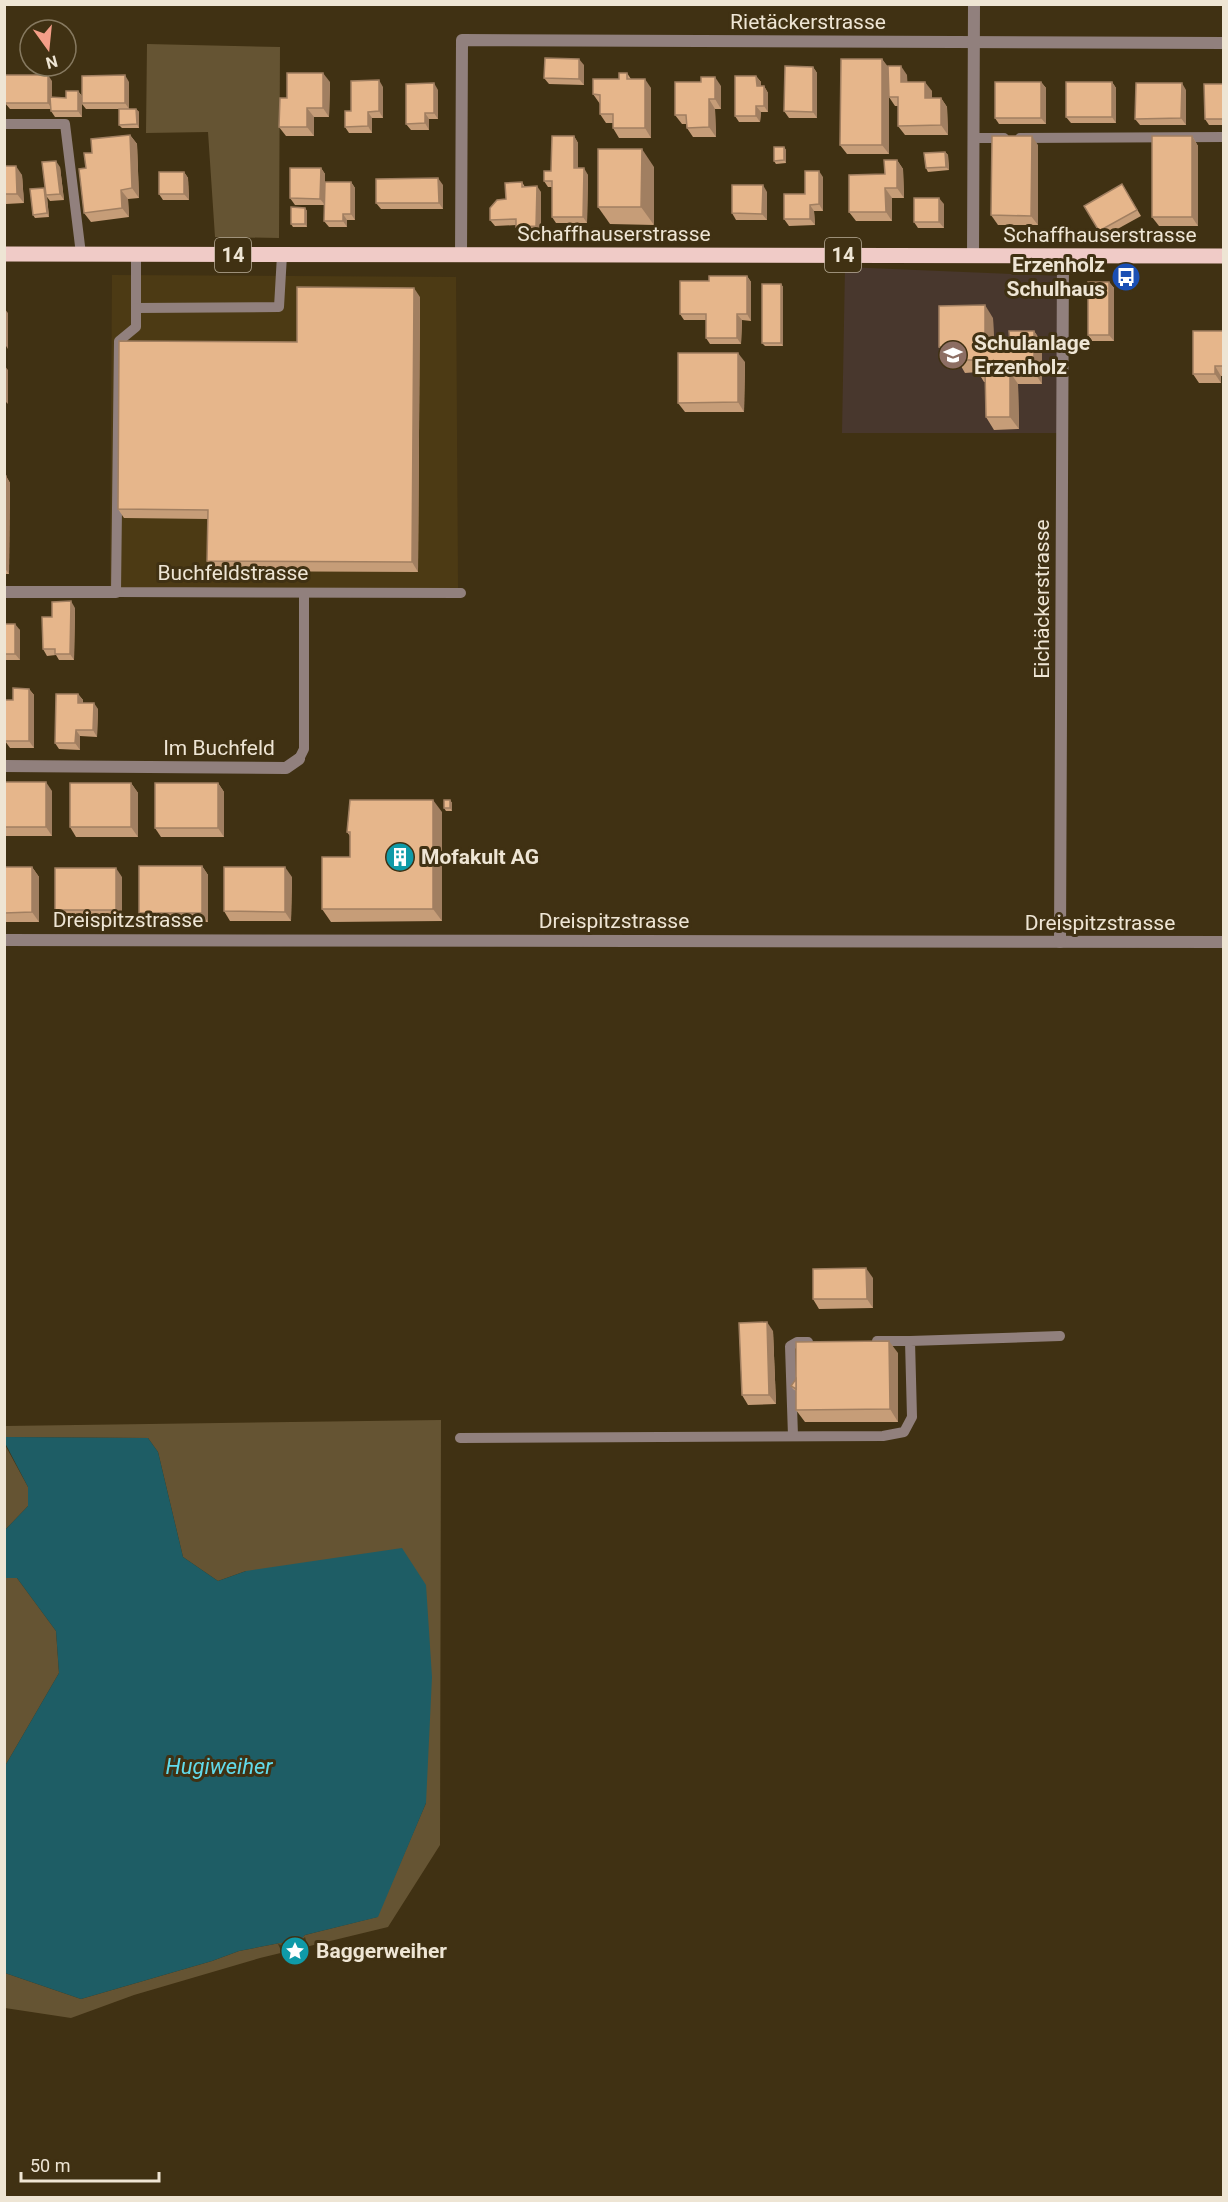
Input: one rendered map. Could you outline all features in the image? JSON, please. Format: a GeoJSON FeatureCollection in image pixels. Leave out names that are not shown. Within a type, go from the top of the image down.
{"type":"FeatureCollection","features":[{"type":"Feature","properties":{"kind":"main road","name":"Schaffhauserstrasse"},"geometry":{"type":"LineString","coordinates":[[4,254],[1224,256]]}},
{"type":"Feature","properties":{"kind":"street"},"geometry":{"type":"LineString","coordinates":[[973,255],[974,4]]}},
{"type":"Feature","properties":{"kind":"street","name":"Rietäckerstrasse"},"geometry":{"type":"LineString","coordinates":[[461,255],[462,40],[1224,43]]}},
{"type":"Feature","properties":{"kind":"street","name":"Eichäckerstrasse"},"geometry":{"type":"LineString","coordinates":[[1060,942],[1063,255]]}},
{"type":"Feature","properties":{"kind":"street","name":"Buchfeldstrasse"},"geometry":{"type":"LineString","coordinates":[[4,592],[116,592]]}},
{"type":"Feature","properties":{"kind":"street","name":"Im Buchfeld"},"geometry":{"type":"LineString","coordinates":[[4,766],[286,768],[299,759]]}},
{"type":"Feature","properties":{"kind":"street","name":"Dreispitzstrasse"},"geometry":{"type":"LineString","coordinates":[[4,940],[1224,942]]}},
{"type":"Feature","properties":{"kind":"lane"},"geometry":{"type":"LineString","coordinates":[[4,124],[65,124],[81,254]]}},
{"type":"Feature","properties":{"kind":"lane"},"geometry":{"type":"LineString","coordinates":[[974,138],[1224,137]]}},
{"type":"Feature","properties":{"kind":"lane"},"geometry":{"type":"LineString","coordinates":[[116,592],[118,341],[136,327],[136,254]]}},
{"type":"Feature","properties":{"kind":"lane"},"geometry":{"type":"LineString","coordinates":[[136,308],[279,307],[282,255]]}},
{"type":"Feature","properties":{"kind":"lane","name":"Buchfeldstrasse"},"geometry":{"type":"LineString","coordinates":[[116,592],[461,594]]}},
{"type":"Feature","properties":{"kind":"lane","name":"Im Buchfeld"},"geometry":{"type":"LineString","coordinates":[[299,759],[304,749],[304,593]]}},
{"type":"Feature","properties":{"kind":"lane"},"geometry":{"type":"LineString","coordinates":[[865,1342],[1060,1336]]}},
{"type":"Feature","properties":{"kind":"lane"},"geometry":{"type":"LineString","coordinates":[[460,1438],[883,1436],[904,1432],[912,1417],[910,1341]]}},
{"type":"Feature","properties":{"kind":"lane"},"geometry":{"type":"LineString","coordinates":[[793,1436],[790,1346],[797,1342],[820,1342]]}},
{"type":"Feature","properties":{"kind":"shaded area"},"geometry":{"type":"Polygon","coordinates":[[[147,44],[280,47],[279,238],[215,237],[208,132],[146,133],[147,44]]]}},
{"type":"Feature","properties":{"kind":"shaded area","name":"Schulanlage Erzenholz"},"geometry":{"type":"Polygon","coordinates":[[[845,267],[1063,276],[1062,433],[842,433],[845,267]]]}},
{"type":"Feature","properties":{"kind":"shaded area"},"geometry":{"type":"Polygon","coordinates":[[[112,275],[456,277],[458,589],[110,589],[112,275]]]}},
{"type":"Feature","properties":{"kind":"shaded area"},"geometry":{"type":"Polygon","coordinates":[[[441,1420],[440,1845],[388,1927],[260,1958],[134,1995],[71,2018],[5,2008],[5,1973],[81,1999],[239,1951],[280,1943],[293,1945],[305,1935],[377,1917],[426,1803],[246,1571],[218,1581],[183,1557],[158,1452],[148,1438],[5,1437],[5,1426],[441,1420]]]}},
{"type":"Feature","properties":{"kind":"shaded area"},"geometry":{"type":"Polygon","coordinates":[[[4,1443],[28,1487],[28,1506],[5,1530],[4,1443]]]}},
{"type":"Feature","properties":{"kind":"shaded area"},"geometry":{"type":"Polygon","coordinates":[[[5,1578],[17,1578],[56,1631],[59,1673],[5,1766],[5,1578]]]}},
{"type":"Feature","properties":{"kind":"sand","name":"Baggerweiher"},"geometry":{"type":"Polygon","coordinates":[[[305,1937],[310,1954],[286,1961],[278,1944],[293,1948],[305,1937]]]}},
{"type":"Feature","properties":{"kind":"water","name":"Hugiweiher"},"geometry":{"type":"Polygon","coordinates":[[[5,1437],[148,1438],[158,1452],[183,1557],[218,1581],[246,1571],[402,1548],[426,1585],[432,1677],[426,1803],[378,1917],[305,1935],[296,1944],[280,1943],[239,1951],[81,1999],[5,1973],[5,1766],[59,1673],[56,1631],[17,1578],[5,1578],[5,1530],[28,1506],[28,1487],[5,1443],[5,1437]]]}},
{"type":"Feature","properties":{"kind":"building"},"geometry":{"type":"Polygon","coordinates":[[[545,58],[579,59],[579,79],[544,78],[545,58]]]}},
{"type":"Feature","properties":{"kind":"building"},"geometry":{"type":"Polygon","coordinates":[[[841,59],[882,59],[882,145],[840,145],[841,59]]]}},
{"type":"Feature","properties":{"kind":"building"},"geometry":{"type":"Polygon","coordinates":[[[785,66],[813,67],[813,112],[784,111],[785,66]]]}},
{"type":"Feature","properties":{"kind":"building"},"geometry":{"type":"Polygon","coordinates":[[[888,66],[901,66],[901,82],[925,82],[925,98],[941,98],[941,125],[898,126],[898,97],[889,97],[888,66]]]}},
{"type":"Feature","properties":{"kind":"building"},"geometry":{"type":"Polygon","coordinates":[[[287,73],[323,73],[323,108],[307,108],[307,127],[279,127],[280,98],[287,98],[287,73]]]}},
{"type":"Feature","properties":{"kind":"building"},"geometry":{"type":"Polygon","coordinates":[[[619,73],[627,73],[627,79],[645,79],[645,128],[613,128],[613,114],[600,114],[600,95],[593,94],[593,79],[619,79],[619,73]]]}},
{"type":"Feature","properties":{"kind":"building"},"geometry":{"type":"Polygon","coordinates":[[[5,75],[18,75],[18,78],[48,78],[48,103],[5,103],[5,75]]]}},
{"type":"Feature","properties":{"kind":"building"},"geometry":{"type":"Polygon","coordinates":[[[125,75],[125,103],[82,103],[82,76],[125,75]]]}},
{"type":"Feature","properties":{"kind":"building"},"geometry":{"type":"Polygon","coordinates":[[[735,76],[756,76],[757,86],[764,86],[764,106],[756,106],[756,116],[735,116],[735,76]]]}},
{"type":"Feature","properties":{"kind":"building"},"geometry":{"type":"Polygon","coordinates":[[[701,77],[715,77],[715,99],[709,99],[709,127],[687,128],[686,115],[675,115],[675,82],[701,82],[701,77]]]}},
{"type":"Feature","properties":{"kind":"building"},"geometry":{"type":"Polygon","coordinates":[[[379,80],[379,111],[368,112],[368,126],[345,127],[345,111],[351,111],[351,81],[379,80]]]}},
{"type":"Feature","properties":{"kind":"building"},"geometry":{"type":"Polygon","coordinates":[[[995,82],[1041,82],[1041,118],[995,118],[995,82]]]}},
{"type":"Feature","properties":{"kind":"building"},"geometry":{"type":"Polygon","coordinates":[[[1066,82],[1112,82],[1112,117],[1066,117],[1066,82]]]}},
{"type":"Feature","properties":{"kind":"building"},"geometry":{"type":"Polygon","coordinates":[[[434,83],[434,113],[425,113],[425,123],[406,124],[406,84],[434,83]]]}},
{"type":"Feature","properties":{"kind":"building"},"geometry":{"type":"Polygon","coordinates":[[[1136,83],[1182,83],[1181,118],[1135,119],[1136,83]]]}},
{"type":"Feature","properties":{"kind":"building"},"geometry":{"type":"Polygon","coordinates":[[[1204,84],[1224,84],[1224,119],[1205,119],[1204,84]]]}},
{"type":"Feature","properties":{"kind":"building"},"geometry":{"type":"Polygon","coordinates":[[[66,91],[78,91],[78,111],[51,111],[50,97],[66,98],[66,91]]]}},
{"type":"Feature","properties":{"kind":"building"},"geometry":{"type":"Polygon","coordinates":[[[119,109],[136,109],[137,124],[119,125],[119,109]]]}},
{"type":"Feature","properties":{"kind":"building"},"geometry":{"type":"Polygon","coordinates":[[[130,135],[132,188],[121,190],[122,208],[84,213],[79,169],[86,168],[84,153],[92,153],[91,139],[130,135]]]}},
{"type":"Feature","properties":{"kind":"building"},"geometry":{"type":"Polygon","coordinates":[[[552,136],[574,136],[574,168],[584,168],[583,217],[552,217],[552,181],[544,181],[544,171],[551,171],[552,136]]]}},
{"type":"Feature","properties":{"kind":"building"},"geometry":{"type":"Polygon","coordinates":[[[992,136],[1032,136],[1031,216],[991,215],[992,136]]]}},
{"type":"Feature","properties":{"kind":"building"},"geometry":{"type":"Polygon","coordinates":[[[1152,136],[1192,136],[1192,217],[1152,217],[1152,136]]]}},
{"type":"Feature","properties":{"kind":"building"},"geometry":{"type":"Polygon","coordinates":[[[774,147],[784,147],[784,160],[774,161],[774,147]]]}},
{"type":"Feature","properties":{"kind":"building"},"geometry":{"type":"Polygon","coordinates":[[[598,149],[642,149],[641,207],[598,207],[598,149]]]}},
{"type":"Feature","properties":{"kind":"building"},"geometry":{"type":"Polygon","coordinates":[[[945,152],[946,167],[926,168],[924,153],[945,152]]]}},
{"type":"Feature","properties":{"kind":"building"},"geometry":{"type":"Polygon","coordinates":[[[884,160],[897,160],[897,188],[885,188],[886,212],[849,212],[849,175],[885,174],[884,160]]]}},
{"type":"Feature","properties":{"kind":"building"},"geometry":{"type":"Polygon","coordinates":[[[56,161],[60,194],[46,195],[42,162],[56,161]]]}},
{"type":"Feature","properties":{"kind":"building"},"geometry":{"type":"Polygon","coordinates":[[[4,166],[16,166],[17,194],[4,194],[4,166]]]}},
{"type":"Feature","properties":{"kind":"building"},"geometry":{"type":"Polygon","coordinates":[[[290,168],[321,168],[320,199],[290,198],[290,168]]]}},
{"type":"Feature","properties":{"kind":"building"},"geometry":{"type":"Polygon","coordinates":[[[805,171],[819,171],[819,204],[810,205],[810,219],[784,219],[784,194],[805,194],[805,171]]]}},
{"type":"Feature","properties":{"kind":"building"},"geometry":{"type":"Polygon","coordinates":[[[159,172],[184,172],[184,194],[159,194],[159,172]]]}},
{"type":"Feature","properties":{"kind":"building"},"geometry":{"type":"Polygon","coordinates":[[[438,178],[439,203],[376,203],[376,179],[438,178]]]}},
{"type":"Feature","properties":{"kind":"building"},"geometry":{"type":"Polygon","coordinates":[[[325,182],[351,182],[351,214],[343,214],[343,221],[324,221],[325,182]]]}},
{"type":"Feature","properties":{"kind":"building"},"geometry":{"type":"Polygon","coordinates":[[[522,182],[522,187],[537,186],[536,226],[516,227],[516,219],[490,220],[490,208],[497,200],[506,199],[505,183],[522,182]]]}},
{"type":"Feature","properties":{"kind":"building"},"geometry":{"type":"Polygon","coordinates":[[[1122,184],[1137,210],[1099,231],[1084,206],[1122,184]]]}},
{"type":"Feature","properties":{"kind":"building"},"geometry":{"type":"Polygon","coordinates":[[[732,185],[763,185],[762,214],[732,213],[732,185]]]}},
{"type":"Feature","properties":{"kind":"building"},"geometry":{"type":"Polygon","coordinates":[[[44,188],[47,213],[33,215],[30,189],[44,188]]]}},
{"type":"Feature","properties":{"kind":"building"},"geometry":{"type":"Polygon","coordinates":[[[914,198],[939,198],[939,222],[914,222],[914,198]]]}},
{"type":"Feature","properties":{"kind":"building"},"geometry":{"type":"Polygon","coordinates":[[[291,207],[305,208],[305,224],[291,224],[291,207]]]}},
{"type":"Feature","properties":{"kind":"building"},"geometry":{"type":"Polygon","coordinates":[[[709,276],[747,276],[747,314],[737,314],[737,338],[706,338],[706,314],[680,314],[680,281],[709,281],[709,276]]]}},
{"type":"Feature","properties":{"kind":"building"},"geometry":{"type":"Polygon","coordinates":[[[1088,282],[1109,282],[1109,335],[1088,335],[1088,282]]]}},
{"type":"Feature","properties":{"kind":"building"},"geometry":{"type":"Polygon","coordinates":[[[762,284],[781,284],[781,343],[762,343],[762,284]]]}},
{"type":"Feature","properties":{"kind":"building"},"geometry":{"type":"Polygon","coordinates":[[[297,287],[414,288],[412,562],[207,561],[208,510],[118,509],[119,341],[297,342],[297,287]]]}},
{"type":"Feature","properties":{"kind":"building"},"geometry":{"type":"Polygon","coordinates":[[[985,305],[985,343],[1010,343],[1009,331],[1034,331],[1034,372],[1010,372],[1010,417],[986,417],[985,370],[976,370],[976,360],[957,360],[957,347],[939,347],[939,306],[985,305]]]}},
{"type":"Feature","properties":{"kind":"building"},"geometry":{"type":"Polygon","coordinates":[[[1193,331],[1224,331],[1224,366],[1215,366],[1215,374],[1193,374],[1193,331]]]}},
{"type":"Feature","properties":{"kind":"building"},"geometry":{"type":"Polygon","coordinates":[[[678,353],[738,353],[738,402],[678,403],[678,353]]]}},
{"type":"Feature","properties":{"kind":"building"},"geometry":{"type":"Polygon","coordinates":[[[4,476],[6,476],[5,519],[4,518],[4,476]]]}},
{"type":"Feature","properties":{"kind":"building"},"geometry":{"type":"Polygon","coordinates":[[[71,601],[70,654],[55,654],[55,649],[43,649],[42,617],[52,617],[52,602],[71,601]]]}},
{"type":"Feature","properties":{"kind":"building"},"geometry":{"type":"Polygon","coordinates":[[[4,624],[15,624],[15,654],[4,654],[4,624]]]}},
{"type":"Feature","properties":{"kind":"building"},"geometry":{"type":"Polygon","coordinates":[[[13,688],[29,689],[29,741],[5,741],[5,700],[13,700],[13,688]]]}},
{"type":"Feature","properties":{"kind":"building"},"geometry":{"type":"Polygon","coordinates":[[[56,694],[78,694],[78,703],[94,703],[93,730],[76,730],[75,743],[55,743],[56,694]]]}},
{"type":"Feature","properties":{"kind":"building"},"geometry":{"type":"Polygon","coordinates":[[[4,782],[46,782],[46,827],[4,827],[4,782]]]}},
{"type":"Feature","properties":{"kind":"building"},"geometry":{"type":"Polygon","coordinates":[[[70,783],[131,783],[131,827],[70,827],[70,783]]]}},
{"type":"Feature","properties":{"kind":"building"},"geometry":{"type":"Polygon","coordinates":[[[155,783],[218,783],[218,828],[155,828],[155,783]]]}},
{"type":"Feature","properties":{"kind":"building","name":"Mofakult AG"},"geometry":{"type":"Polygon","coordinates":[[[350,800],[433,800],[433,909],[322,909],[322,857],[350,857],[350,832],[347,832],[350,800]]]}},
{"type":"Feature","properties":{"kind":"building"},"geometry":{"type":"Polygon","coordinates":[[[444,800],[450,800],[450,808],[444,808],[444,800]]]}},
{"type":"Feature","properties":{"kind":"building"},"geometry":{"type":"Polygon","coordinates":[[[139,866],[202,866],[202,913],[139,913],[139,866]]]}},
{"type":"Feature","properties":{"kind":"building"},"geometry":{"type":"Polygon","coordinates":[[[4,867],[32,867],[32,912],[4,913],[4,867]]]}},
{"type":"Feature","properties":{"kind":"building"},"geometry":{"type":"Polygon","coordinates":[[[224,867],[285,867],[285,912],[224,911],[224,867]]]}},
{"type":"Feature","properties":{"kind":"building"},"geometry":{"type":"Polygon","coordinates":[[[55,868],[116,868],[116,910],[55,910],[55,868]]]}},
{"type":"Feature","properties":{"kind":"building"},"geometry":{"type":"Polygon","coordinates":[[[866,1268],[867,1299],[813,1299],[813,1269],[866,1268]]]}},
{"type":"Feature","properties":{"kind":"building"},"geometry":{"type":"Polygon","coordinates":[[[767,1322],[769,1395],[742,1395],[739,1323],[767,1322]]]}},
{"type":"Feature","properties":{"kind":"building"},"geometry":{"type":"Polygon","coordinates":[[[889,1341],[890,1409],[796,1410],[796,1342],[889,1341]]]}},
{"type":"Feature","properties":{"kind":"building"},"geometry":{"type":"Polygon","coordinates":[[[796,1379],[796,1389],[791,1386],[796,1379]]]}},
{"type":"Feature","properties":{"kind":"place","name":"Erzenholz Schulhaus"},"geometry":{"type":"Point","coordinates":[1126,277]}},
{"type":"Feature","properties":{"kind":"place","name":"Schulanlage Erzenholz"},"geometry":{"type":"Point","coordinates":[953,355]}},
{"type":"Feature","properties":{"kind":"place","name":"Mofakult AG"},"geometry":{"type":"Point","coordinates":[400,857]}},
{"type":"Feature","properties":{"kind":"place","name":"Baggerweiher"},"geometry":{"type":"Point","coordinates":[295,1951]}}]}
